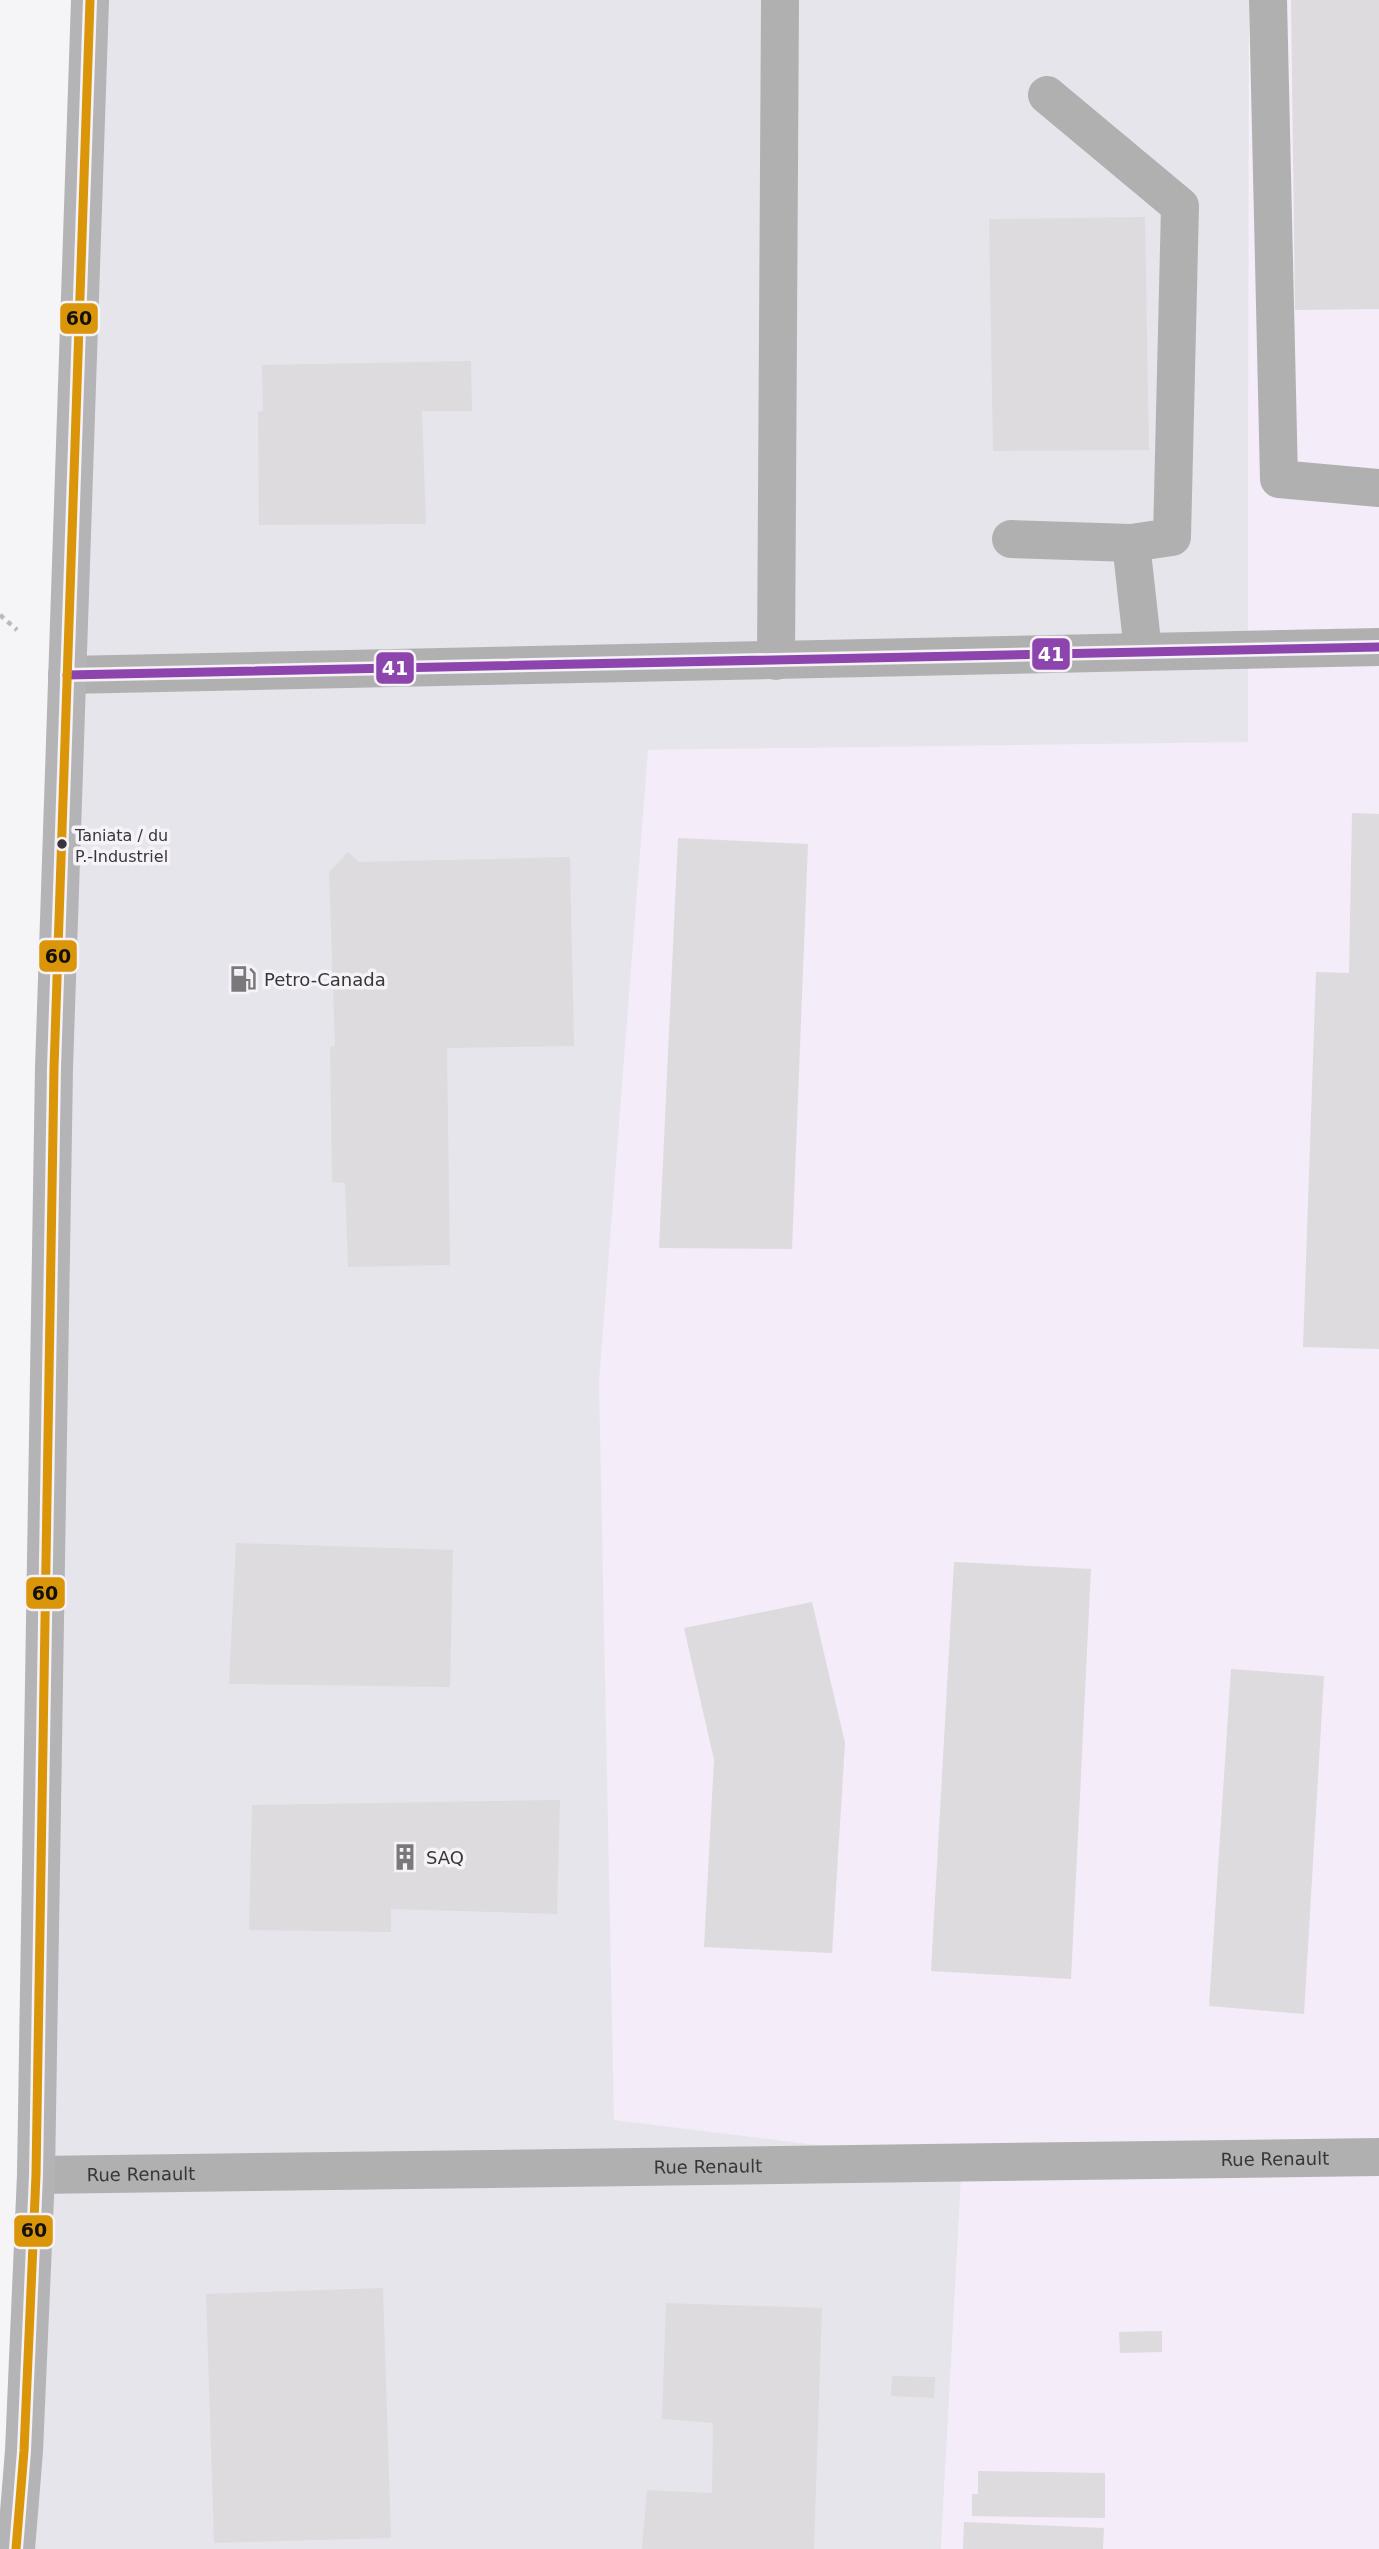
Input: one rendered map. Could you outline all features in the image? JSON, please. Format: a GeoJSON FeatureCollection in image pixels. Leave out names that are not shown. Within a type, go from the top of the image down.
{"type":"FeatureCollection","features":[{"type":"Feature","properties":{"kind":"main road"},"geometry":{"type":"LineString","coordinates":[[16,2549],[12,2451],[36,2175],[54,1068],[90,0]]}},
{"type":"Feature","properties":{"kind":"street"},"geometry":{"type":"LineString","coordinates":[[776,661],[780,0]]}},
{"type":"Feature","properties":{"kind":"street"},"geometry":{"type":"LineString","coordinates":[[1268,0],[1279,479],[1379,488]]}},
{"type":"Feature","properties":{"kind":"street"},"geometry":{"type":"LineString","coordinates":[[1011,539],[1131,543],[1172,537],[1180,206],[1046,95]]}},
{"type":"Feature","properties":{"kind":"street"},"geometry":{"type":"LineString","coordinates":[[1131,543],[1143,652]]}},
{"type":"Feature","properties":{"kind":"street"},"geometry":{"type":"LineString","coordinates":[[67,676],[1379,647]]}},
{"type":"Feature","properties":{"kind":"street","name":"Rue Renault"},"geometry":{"type":"LineString","coordinates":[[36,2175],[1379,2157]]}},
{"type":"Feature","properties":{"kind":"shaded area"},"geometry":{"type":"Polygon","coordinates":[[[108,0],[1249,0],[1248,743],[648,750],[614,2119],[962,2163],[941,2549],[14,2549],[108,0]]]}},
{"type":"Feature","properties":{"kind":"shaded area"},"geometry":{"type":"Polygon","coordinates":[[[1250,0],[1379,0],[1379,2549],[941,2549],[962,2163],[614,2120],[599,1382],[648,750],[1248,742],[1250,0]]]}},
{"type":"Feature","properties":{"kind":"building"},"geometry":{"type":"Polygon","coordinates":[[[1291,0],[1379,0],[1379,309],[1295,310],[1291,0]]]}},
{"type":"Feature","properties":{"kind":"building"},"geometry":{"type":"Polygon","coordinates":[[[1145,217],[1149,450],[993,451],[989,219],[1145,217]]]}},
{"type":"Feature","properties":{"kind":"building"},"geometry":{"type":"Polygon","coordinates":[[[471,361],[472,411],[422,411],[426,524],[259,525],[258,412],[263,411],[262,365],[471,361]]]}},
{"type":"Feature","properties":{"kind":"building"},"geometry":{"type":"Polygon","coordinates":[[[1352,813],[1379,814],[1379,1349],[1303,1347],[1316,972],[1349,973],[1352,813]]]}},
{"type":"Feature","properties":{"kind":"building"},"geometry":{"type":"Polygon","coordinates":[[[678,838],[808,844],[792,1249],[659,1248],[678,838]]]}},
{"type":"Feature","properties":{"kind":"building"},"geometry":{"type":"Polygon","coordinates":[[[348,852],[359,862],[570,857],[574,1046],[447,1048],[450,1265],[348,1267],[345,1183],[332,1182],[330,1047],[335,1046],[329,872],[348,852]]]}},
{"type":"Feature","properties":{"kind":"building"},"geometry":{"type":"Polygon","coordinates":[[[236,1543],[453,1550],[450,1687],[229,1684],[236,1543]]]}},
{"type":"Feature","properties":{"kind":"building"},"geometry":{"type":"Polygon","coordinates":[[[954,1562],[1091,1569],[1071,1979],[931,1971],[954,1562]]]}},
{"type":"Feature","properties":{"kind":"building"},"geometry":{"type":"Polygon","coordinates":[[[812,1602],[845,1743],[832,1953],[704,1947],[714,1760],[684,1628],[812,1602]]]}},
{"type":"Feature","properties":{"kind":"building"},"geometry":{"type":"Polygon","coordinates":[[[1231,1669],[1324,1676],[1304,2014],[1209,2006],[1231,1669]]]}},
{"type":"Feature","properties":{"kind":"building","name":"SAQ"},"geometry":{"type":"Polygon","coordinates":[[[560,1800],[557,1914],[391,1909],[391,1932],[249,1930],[252,1805],[560,1800]]]}},
{"type":"Feature","properties":{"kind":"building"},"geometry":{"type":"Polygon","coordinates":[[[383,2288],[391,2538],[214,2543],[206,2294],[383,2288]]]}},
{"type":"Feature","properties":{"kind":"building"},"geometry":{"type":"Polygon","coordinates":[[[666,2303],[822,2308],[814,2549],[642,2549],[647,2490],[712,2493],[713,2423],[662,2419],[666,2303]]]}},
{"type":"Feature","properties":{"kind":"building"},"geometry":{"type":"Polygon","coordinates":[[[1162,2331],[1162,2352],[1120,2353],[1119,2332],[1162,2331]]]}},
{"type":"Feature","properties":{"kind":"building"},"geometry":{"type":"Polygon","coordinates":[[[892,2376],[935,2377],[934,2398],[891,2396],[892,2376]]]}},
{"type":"Feature","properties":{"kind":"building"},"geometry":{"type":"Polygon","coordinates":[[[978,2471],[1105,2473],[1105,2518],[972,2516],[972,2494],[978,2494],[978,2471]]]}},
{"type":"Feature","properties":{"kind":"building"},"geometry":{"type":"Polygon","coordinates":[[[964,2522],[1104,2528],[1103,2549],[963,2549],[964,2522]]]}},
{"type":"Feature","properties":{"kind":"transit line","name":"60"},"geometry":{"type":"LineString","coordinates":[[16,2549],[24,2451],[36,2175],[54,1068],[90,0]]}},
{"type":"Feature","properties":{"kind":"transit line","name":"41"},"geometry":{"type":"LineString","coordinates":[[67,675],[1379,647]]}},
{"type":"Feature","properties":{"kind":"place","name":"Taniata / du P.-Industriel"},"geometry":{"type":"Point","coordinates":[62,844]}},
{"type":"Feature","properties":{"kind":"place","name":"Petro-Canada"},"geometry":{"type":"Point","coordinates":[243,979]}},
{"type":"Feature","properties":{"kind":"place","name":"SAQ"},"geometry":{"type":"Point","coordinates":[405,1857]}}]}
